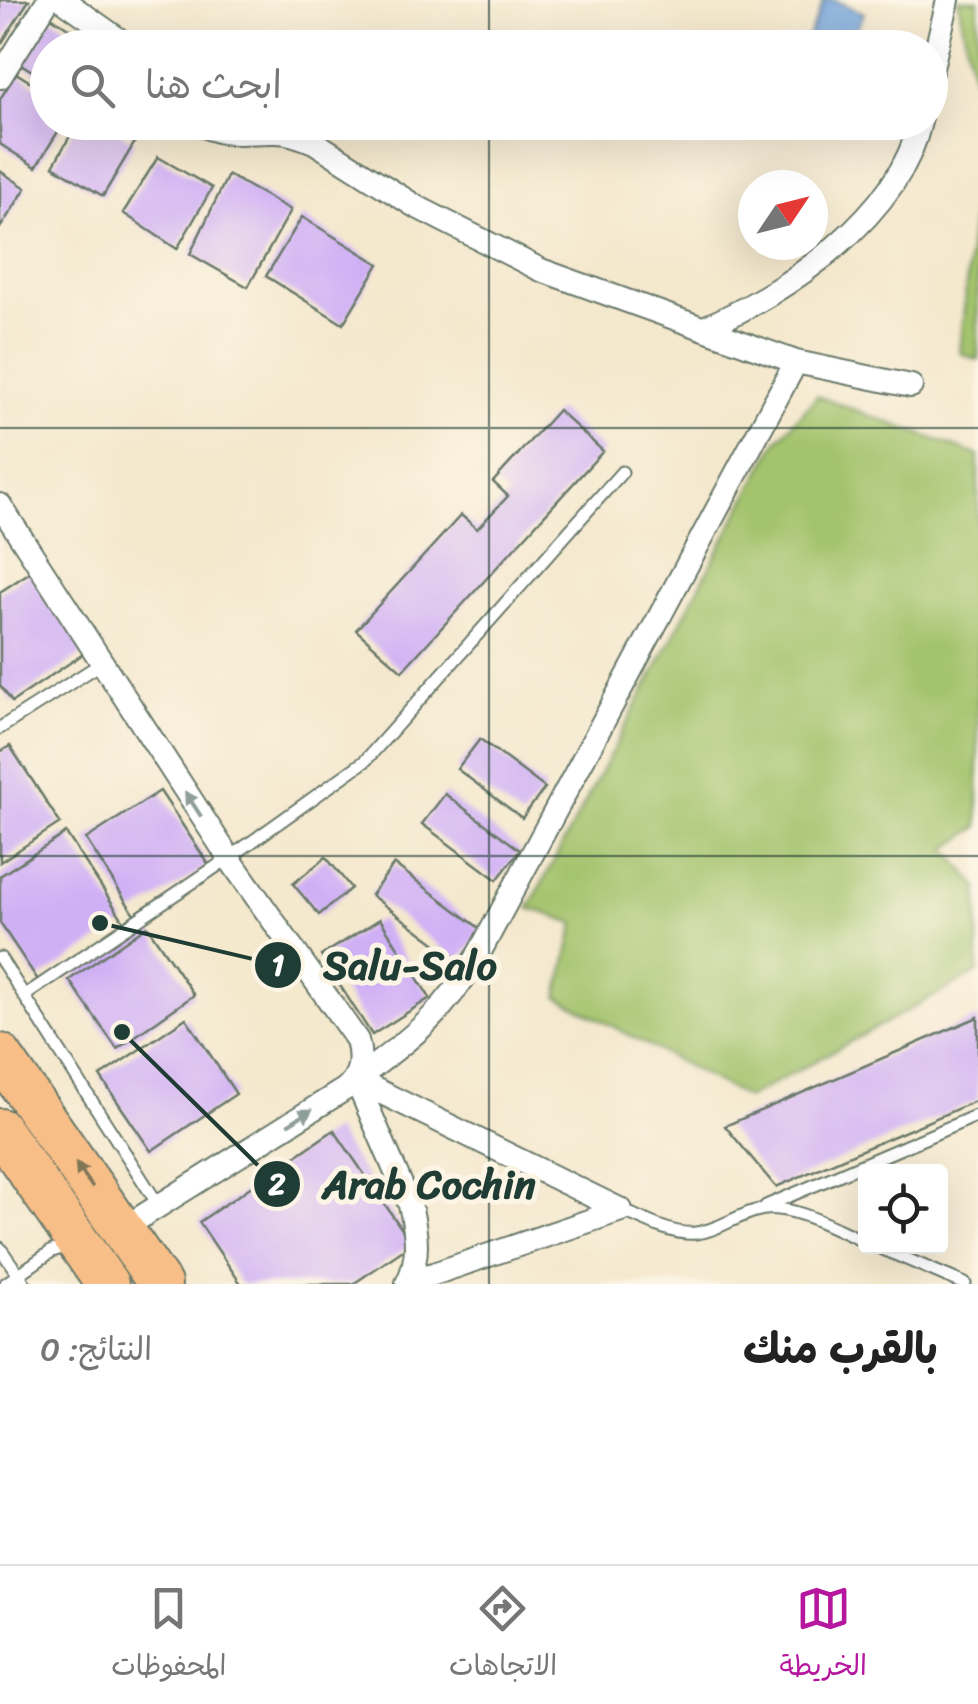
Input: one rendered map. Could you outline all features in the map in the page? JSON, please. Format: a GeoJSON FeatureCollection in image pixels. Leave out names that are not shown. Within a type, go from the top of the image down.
{"type":"FeatureCollection","features":[{"type":"Feature","properties":{"kind":"highway"},"geometry":{"type":"LineString","coordinates":[[0,1055],[160,1284]]}},
{"type":"Feature","properties":{"kind":"highway"},"geometry":{"type":"LineString","coordinates":[[0,1130],[107,1284]]}},
{"type":"Feature","properties":{"kind":"street"},"geometry":{"type":"LineString","coordinates":[[0,77],[48,0]]}},
{"type":"Feature","properties":{"kind":"street"},"geometry":{"type":"LineString","coordinates":[[64,0],[106,30]]}},
{"type":"Feature","properties":{"kind":"street"},"geometry":{"type":"LineString","coordinates":[[941,30],[948,0]]}},
{"type":"Feature","properties":{"kind":"street"},"geometry":{"type":"LineString","coordinates":[[308,140],[415,206],[541,270],[796,362],[911,386]]}},
{"type":"Feature","properties":{"kind":"street"},"geometry":{"type":"LineString","coordinates":[[704,328],[777,292],[841,241],[894,178],[916,140]]}},
{"type":"Feature","properties":{"kind":"street"},"geometry":{"type":"LineString","coordinates":[[122,1229],[356,1080],[432,1020],[455,992],[796,362]]}},
{"type":"Feature","properties":{"kind":"street"},"geometry":{"type":"LineString","coordinates":[[0,505],[228,858],[357,1040],[361,1054],[356,1080],[412,1216],[417,1246],[407,1284]]}},
{"type":"Feature","properties":{"kind":"street"},"geometry":{"type":"LineString","coordinates":[[356,1080],[621,1210]]}},
{"type":"Feature","properties":{"kind":"street"},"geometry":{"type":"LineString","coordinates":[[407,1284],[621,1210]]}},
{"type":"Feature","properties":{"kind":"lane"},"geometry":{"type":"LineString","coordinates":[[24,996],[365,760],[622,472]]}},
{"type":"Feature","properties":{"kind":"lane"},"geometry":{"type":"LineString","coordinates":[[0,728],[102,663]]}},
{"type":"Feature","properties":{"kind":"lane"},"geometry":{"type":"LineString","coordinates":[[0,958],[159,1206]]}},
{"type":"Feature","properties":{"kind":"lane"},"geometry":{"type":"LineString","coordinates":[[621,1210],[678,1232],[697,1234],[978,1114]]}},
{"type":"Feature","properties":{"kind":"lane"},"geometry":{"type":"LineString","coordinates":[[757,1210],[775,1208],[797,1213],[858,1239]]}},
{"type":"Feature","properties":{"kind":"lane"},"geometry":{"type":"LineString","coordinates":[[4,1284],[22,1279],[52,1252],[80,1244]]}},
{"type":"Feature","properties":{"kind":"lane"},"geometry":{"type":"LineString","coordinates":[[0,1248],[22,1279]]}},
{"type":"Feature","properties":{"kind":"lane"},"geometry":{"type":"LineString","coordinates":[[895,1254],[965,1284]]}},
{"type":"Feature","properties":{"kind":"green space"},"geometry":{"type":"Polygon","coordinates":[[[958,0],[978,0],[978,104],[958,0]]]}},
{"type":"Feature","properties":{"kind":"green space"},"geometry":{"type":"Polygon","coordinates":[[[978,153],[978,360],[960,353],[978,153]]]}},
{"type":"Feature","properties":{"kind":"green space"},"geometry":{"type":"Polygon","coordinates":[[[817,396],[978,455],[978,827],[947,849],[978,888],[978,972],[747,1098],[558,997],[575,923],[529,908],[776,442],[817,396]]]}},
{"type":"Feature","properties":{"kind":"water"},"geometry":{"type":"Polygon","coordinates":[[[824,0],[834,0],[864,13],[856,30],[811,30],[824,0]]]}},
{"type":"Feature","properties":{"kind":"building"},"geometry":{"type":"Polygon","coordinates":[[[0,0],[29,0],[0,46],[0,0]]]}},
{"type":"Feature","properties":{"kind":"building"},"geometry":{"type":"Polygon","coordinates":[[[51,17],[72,30],[43,30],[51,17]]]}},
{"type":"Feature","properties":{"kind":"building"},"geometry":{"type":"Polygon","coordinates":[[[30,50],[30,70],[21,64],[30,50]]]}},
{"type":"Feature","properties":{"kind":"building"},"geometry":{"type":"Polygon","coordinates":[[[16,73],[30,82],[30,140],[53,140],[36,167],[0,144],[0,99],[16,73]]]}},
{"type":"Feature","properties":{"kind":"building"},"geometry":{"type":"Polygon","coordinates":[[[68,140],[135,142],[103,196],[53,166],[68,140]]]}},
{"type":"Feature","properties":{"kind":"building"},"geometry":{"type":"Polygon","coordinates":[[[158,157],[212,188],[177,249],[123,213],[158,157]]]}},
{"type":"Feature","properties":{"kind":"building"},"geometry":{"type":"Polygon","coordinates":[[[0,171],[26,188],[0,228],[0,171]]]}},
{"type":"Feature","properties":{"kind":"building"},"geometry":{"type":"Polygon","coordinates":[[[228,175],[291,210],[248,287],[190,254],[228,175]]]}},
{"type":"Feature","properties":{"kind":"building"},"geometry":{"type":"Polygon","coordinates":[[[302,217],[379,264],[343,324],[266,276],[302,217]]]}},
{"type":"Feature","properties":{"kind":"building"},"geometry":{"type":"Polygon","coordinates":[[[558,410],[603,451],[402,671],[356,630],[461,515],[477,529],[508,496],[493,482],[558,410]]]}},
{"type":"Feature","properties":{"kind":"building"},"geometry":{"type":"Polygon","coordinates":[[[35,569],[89,650],[12,702],[0,685],[0,592],[35,569]]]}},
{"type":"Feature","properties":{"kind":"building"},"geometry":{"type":"Polygon","coordinates":[[[480,739],[545,788],[522,818],[457,769],[480,739]]]}},
{"type":"Feature","properties":{"kind":"building"},"geometry":{"type":"Polygon","coordinates":[[[10,746],[60,823],[0,862],[0,752],[10,746]]]}},
{"type":"Feature","properties":{"kind":"building"},"geometry":{"type":"Polygon","coordinates":[[[160,791],[209,865],[134,914],[86,839],[160,791]]]}},
{"type":"Feature","properties":{"kind":"building"},"geometry":{"type":"Polygon","coordinates":[[[445,794],[520,850],[497,880],[422,824],[445,794]]]}},
{"type":"Feature","properties":{"kind":"building"},"geometry":{"type":"Polygon","coordinates":[[[66,833],[125,923],[38,980],[0,923],[0,876],[66,833]]]}},
{"type":"Feature","properties":{"kind":"building"},"geometry":{"type":"Polygon","coordinates":[[[326,857],[351,888],[319,915],[293,884],[326,857]]]}},
{"type":"Feature","properties":{"kind":"building"},"geometry":{"type":"Polygon","coordinates":[[[394,864],[482,930],[459,961],[371,895],[394,864]]]}},
{"type":"Feature","properties":{"kind":"building"},"geometry":{"type":"Polygon","coordinates":[[[380,919],[430,998],[372,1035],[321,956],[380,919]]]}},
{"type":"Feature","properties":{"kind":"building"},"geometry":{"type":"Polygon","coordinates":[[[147,926],[194,995],[117,1049],[69,980],[147,926]]]}},
{"type":"Feature","properties":{"kind":"building"},"geometry":{"type":"Polygon","coordinates":[[[978,1017],[978,1100],[776,1187],[725,1126],[978,1017]]]}},
{"type":"Feature","properties":{"kind":"building"},"geometry":{"type":"Polygon","coordinates":[[[186,1018],[236,1094],[151,1151],[100,1076],[186,1018]]]}},
{"type":"Feature","properties":{"kind":"building"},"geometry":{"type":"Polygon","coordinates":[[[334,1130],[412,1244],[353,1284],[241,1284],[199,1222],[334,1130]]]}},
{"type":"Feature","properties":{"kind":"place","name":"Salu-Salo"},"geometry":{"type":"Point","coordinates":[100,923]}},
{"type":"Feature","properties":{"kind":"place","name":"Arab Cochin"},"geometry":{"type":"Point","coordinates":[122,1032]}}]}
